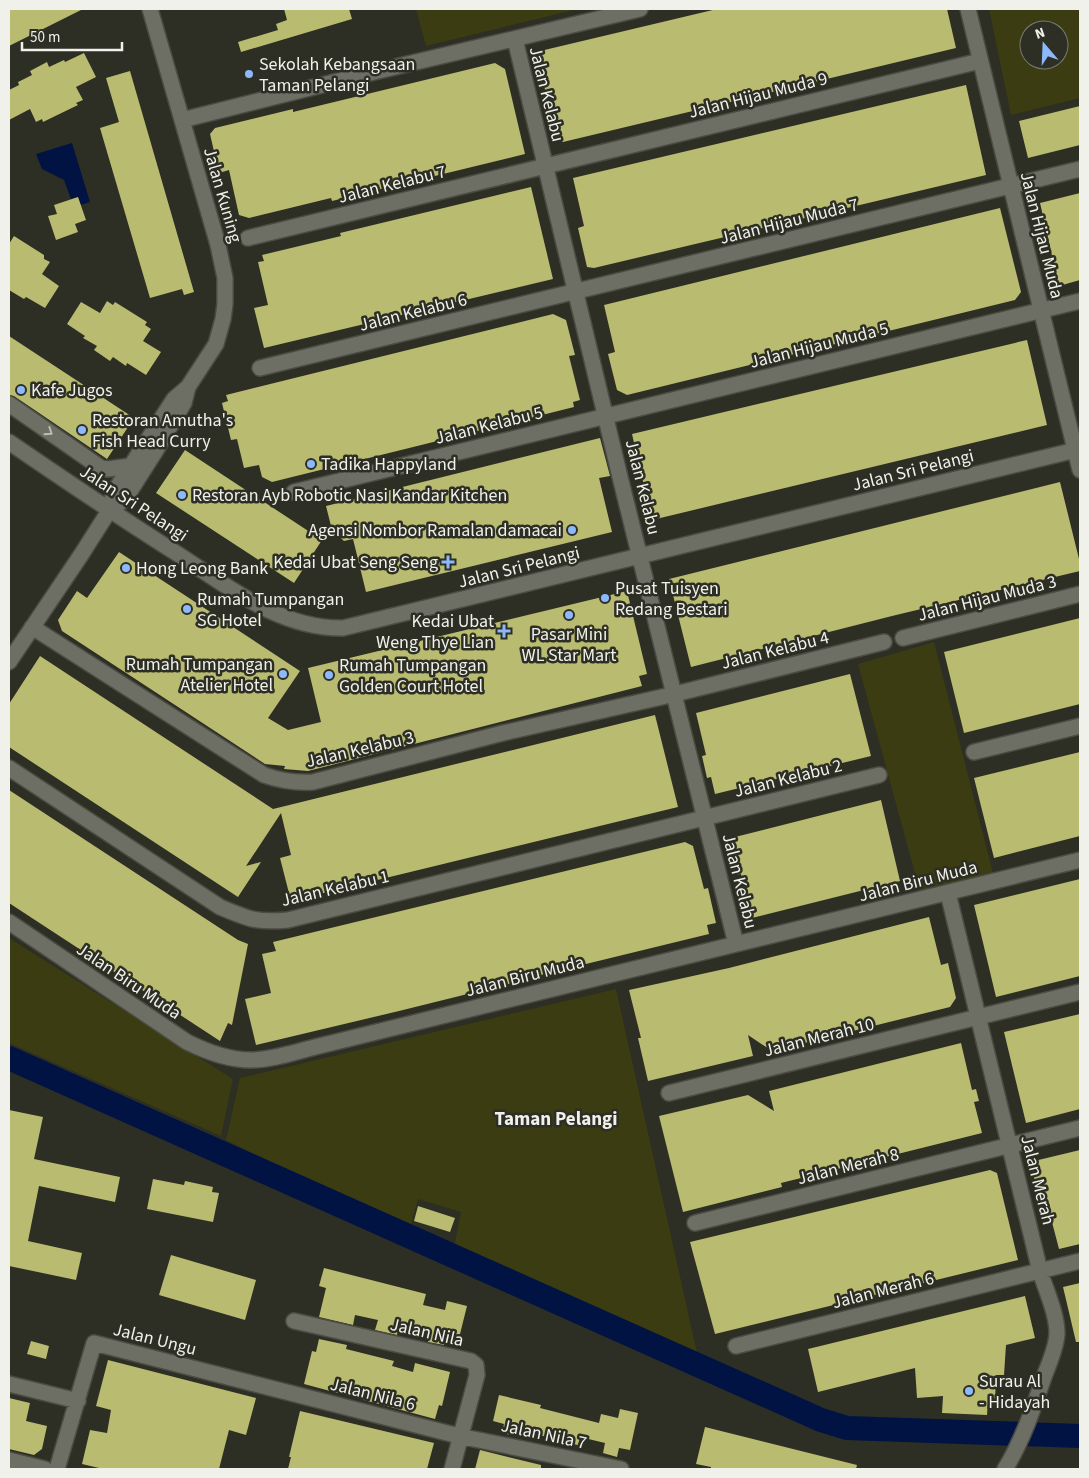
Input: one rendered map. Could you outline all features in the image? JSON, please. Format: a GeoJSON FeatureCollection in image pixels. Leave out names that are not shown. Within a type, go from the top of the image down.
{"type":"FeatureCollection","features":[{"type":"Feature","properties":{"kind":"street","name":"Jalan Kuning"},"geometry":{"type":"LineString","coordinates":[[9,662],[109,511],[114,492],[130,466],[174,399],[188,387],[216,344],[223,320],[225,278],[218,245],[150,9]]}},
{"type":"Feature","properties":{"kind":"street"},"geometry":{"type":"LineString","coordinates":[[182,120],[640,9]]}},
{"type":"Feature","properties":{"kind":"street","name":"Jalan Hijau Muda"},"geometry":{"type":"LineString","coordinates":[[968,9],[1041,311],[1078,449],[1080,470]]}},
{"type":"Feature","properties":{"kind":"street","name":"Jalan Kelabu"},"geometry":{"type":"LineString","coordinates":[[515,39],[736,944]]}},
{"type":"Feature","properties":{"kind":"street","name":"Jalan Hijau Muda 9"},"geometry":{"type":"LineString","coordinates":[[545,166],[980,61]]}},
{"type":"Feature","properties":{"kind":"street","name":"Jalan Kelabu 7"},"geometry":{"type":"LineString","coordinates":[[248,238],[545,166]]}},
{"type":"Feature","properties":{"kind":"street","name":"Jalan Hijau Muda 7"},"geometry":{"type":"LineString","coordinates":[[576,292],[1080,169]]}},
{"type":"Feature","properties":{"kind":"street","name":"Jalan Kelabu 6"},"geometry":{"type":"LineString","coordinates":[[260,368],[576,292]]}},
{"type":"Feature","properties":{"kind":"street","name":"Jalan Hijau Muda 5"},"geometry":{"type":"LineString","coordinates":[[606,416],[1080,302]]}},
{"type":"Feature","properties":{"kind":"street","name":"Jalan Kuning"},"geometry":{"type":"LineString","coordinates":[[109,511],[125,499],[155,452],[184,403],[188,387]]}},
{"type":"Feature","properties":{"kind":"street"},"geometry":{"type":"LineString","coordinates":[[9,404],[101,468],[130,466]]}},
{"type":"Feature","properties":{"kind":"street","name":"Jalan Kelabu 5"},"geometry":{"type":"LineString","coordinates":[[294,492],[606,416]]}},
{"type":"Feature","properties":{"kind":"street","name":"Jalan Sri Pelangi"},"geometry":{"type":"LineString","coordinates":[[9,442],[109,511],[243,597],[270,612],[307,625],[328,628],[353,626],[1078,449]]}},
{"type":"Feature","properties":{"kind":"street","name":"Jalan Hijau Muda 3"},"geometry":{"type":"LineString","coordinates":[[903,638],[1080,594]]}},
{"type":"Feature","properties":{"kind":"street","name":"Jalan Kelabu 3"},"geometry":{"type":"LineString","coordinates":[[32,627],[264,775],[283,781],[313,782],[503,733],[675,694]]}},
{"type":"Feature","properties":{"kind":"street","name":"Jalan Kelabu 4"},"geometry":{"type":"LineString","coordinates":[[675,694],[884,642]]}},
{"type":"Feature","properties":{"kind":"street"},"geometry":{"type":"LineString","coordinates":[[974,752],[1080,726]]}},
{"type":"Feature","properties":{"kind":"street","name":"Jalan Kelabu 1"},"geometry":{"type":"LineString","coordinates":[[9,768],[220,907],[258,921],[288,920],[705,818]]}},
{"type":"Feature","properties":{"kind":"street","name":"Jalan Kelabu 2"},"geometry":{"type":"LineString","coordinates":[[705,818],[879,775]]}},
{"type":"Feature","properties":{"kind":"street","name":"Jalan Biru Muda"},"geometry":{"type":"LineString","coordinates":[[9,922],[188,1042],[210,1053],[252,1060],[1080,860]]}},
{"type":"Feature","properties":{"kind":"street","name":"Jalan Merah"},"geometry":{"type":"LineString","coordinates":[[948,893],[1040,1271],[1055,1320],[1057,1335],[1034,1405],[1014,1454],[1005,1469]]}},
{"type":"Feature","properties":{"kind":"street","name":"Jalan Merah 10"},"geometry":{"type":"LineString","coordinates":[[669,1094],[1080,992]]}},
{"type":"Feature","properties":{"kind":"street","name":"Jalan Merah 8"},"geometry":{"type":"LineString","coordinates":[[696,1223],[1080,1128]]}},
{"type":"Feature","properties":{"kind":"street","name":"Jalan Merah 6"},"geometry":{"type":"LineString","coordinates":[[736,1346],[1080,1261]]}},
{"type":"Feature","properties":{"kind":"street","name":"Jalan Nila"},"geometry":{"type":"LineString","coordinates":[[294,1321],[471,1362],[476,1365],[477,1375],[459,1436],[452,1469]]}},
{"type":"Feature","properties":{"kind":"street","name":"Jalan Ungu"},"geometry":{"type":"LineString","coordinates":[[57,1469],[94,1343],[277,1389]]}},
{"type":"Feature","properties":{"kind":"street"},"geometry":{"type":"LineString","coordinates":[[9,1384],[78,1401]]}},
{"type":"Feature","properties":{"kind":"street","name":"Jalan Nila 6"},"geometry":{"type":"LineString","coordinates":[[277,1389],[459,1436]]}},
{"type":"Feature","properties":{"kind":"street","name":"Jalan Nila 7"},"geometry":{"type":"LineString","coordinates":[[459,1436],[621,1469]]}},
{"type":"Feature","properties":{"kind":"street"},"geometry":{"type":"LineString","coordinates":[[9,1460],[45,1469]]}},
{"type":"Feature","properties":{"kind":"shaded area"},"geometry":{"type":"Polygon","coordinates":[[[416,9],[578,9],[426,46],[416,9]]]}},
{"type":"Feature","properties":{"kind":"shaded area"},"geometry":{"type":"Polygon","coordinates":[[[989,9],[1080,9],[1080,98],[1011,115],[989,9]]]}},
{"type":"Feature","properties":{"kind":"shaded area"},"geometry":{"type":"Polygon","coordinates":[[[934,642],[993,873],[920,892],[858,664],[934,642]]]}},
{"type":"Feature","properties":{"kind":"shaded area"},"geometry":{"type":"Polygon","coordinates":[[[9,938],[233,1079],[221,1136],[9,1043],[9,938]]]}},
{"type":"Feature","properties":{"kind":"shaded area"},"geometry":{"type":"Polygon","coordinates":[[[616,989],[698,1357],[454,1247],[461,1212],[418,1199],[409,1231],[226,1140],[240,1078],[616,989]]]}},
{"type":"Feature","properties":{"kind":"water"},"geometry":{"type":"Polygon","coordinates":[[[72,143],[90,202],[81,205],[78,197],[71,199],[64,180],[42,169],[36,154],[72,143]]]}},
{"type":"Feature","properties":{"kind":"building"},"geometry":{"type":"Polygon","coordinates":[[[9,9],[83,9],[9,46],[9,9]]]}},
{"type":"Feature","properties":{"kind":"building"},"geometry":{"type":"Polygon","coordinates":[[[284,9],[349,9],[352,19],[241,52],[238,42],[278,30],[276,24],[287,20],[284,9]]]}},
{"type":"Feature","properties":{"kind":"building"},"geometry":{"type":"Polygon","coordinates":[[[717,9],[947,9],[956,48],[563,142],[556,136],[536,52],[717,9]]]}},
{"type":"Feature","properties":{"kind":"building"},"geometry":{"type":"Polygon","coordinates":[[[84,53],[96,77],[76,87],[83,100],[76,103],[78,105],[43,122],[42,119],[36,122],[30,109],[9,120],[9,90],[19,85],[18,82],[32,75],[30,71],[47,62],[49,67],[84,53]]]}},
{"type":"Feature","properties":{"kind":"building"},"geometry":{"type":"Polygon","coordinates":[[[495,63],[505,69],[525,154],[332,201],[331,198],[249,218],[239,215],[229,170],[219,173],[210,134],[215,128],[293,109],[293,112],[495,63]]]}},
{"type":"Feature","properties":{"kind":"building"},"geometry":{"type":"Polygon","coordinates":[[[130,71],[194,292],[184,295],[182,289],[150,298],[100,128],[119,122],[106,78],[130,71]]]}},
{"type":"Feature","properties":{"kind":"building"},"geometry":{"type":"Polygon","coordinates":[[[966,85],[986,175],[594,268],[587,267],[578,228],[584,226],[573,178],[966,85]]]}},
{"type":"Feature","properties":{"kind":"building"},"geometry":{"type":"Polygon","coordinates":[[[1080,106],[1080,145],[1028,158],[1019,121],[1080,106]]]}},
{"type":"Feature","properties":{"kind":"building"},"geometry":{"type":"Polygon","coordinates":[[[531,187],[553,279],[264,348],[254,308],[268,305],[258,262],[264,261],[262,255],[341,236],[340,233],[531,187]]]}},
{"type":"Feature","properties":{"kind":"building"},"geometry":{"type":"Polygon","coordinates":[[[1080,193],[1080,280],[1059,286],[1040,203],[1080,193]]]}},
{"type":"Feature","properties":{"kind":"building"},"geometry":{"type":"Polygon","coordinates":[[[78,197],[86,220],[75,224],[78,232],[56,240],[48,216],[57,214],[54,205],[78,197]]]}},
{"type":"Feature","properties":{"kind":"building"},"geometry":{"type":"Polygon","coordinates":[[[1000,208],[1021,292],[1015,300],[627,395],[617,390],[608,354],[615,352],[604,305],[1000,208]]]}},
{"type":"Feature","properties":{"kind":"building"},"geometry":{"type":"Polygon","coordinates":[[[14,236],[44,255],[44,259],[50,262],[42,274],[59,286],[45,308],[9,290],[9,244],[14,236]]]}},
{"type":"Feature","properties":{"kind":"building"},"geometry":{"type":"Polygon","coordinates":[[[107,301],[113,305],[115,302],[147,322],[145,325],[151,329],[143,341],[161,352],[146,375],[127,363],[126,366],[113,357],[110,361],[94,350],[97,346],[83,338],[85,336],[67,324],[81,302],[100,313],[107,301]]]}},
{"type":"Feature","properties":{"kind":"building"},"geometry":{"type":"Polygon","coordinates":[[[553,314],[566,320],[575,355],[569,356],[580,400],[573,402],[574,407],[272,482],[262,477],[259,465],[244,468],[237,439],[231,440],[222,403],[228,401],[226,395],[553,314]]]}},
{"type":"Feature","properties":{"kind":"building"},"geometry":{"type":"Polygon","coordinates":[[[9,336],[134,418],[107,459],[14,396],[9,395],[9,336]]]}},
{"type":"Feature","properties":{"kind":"building"},"geometry":{"type":"Polygon","coordinates":[[[1027,340],[1047,425],[652,520],[632,434],[1027,340]]]}},
{"type":"Feature","properties":{"kind":"building"},"geometry":{"type":"Polygon","coordinates":[[[600,438],[610,476],[599,478],[612,532],[366,592],[353,539],[344,541],[332,530],[326,506],[600,438]]]}},
{"type":"Feature","properties":{"kind":"building"},"geometry":{"type":"Polygon","coordinates":[[[185,450],[322,540],[294,583],[156,493],[185,450]]]}},
{"type":"Feature","properties":{"kind":"building"},"geometry":{"type":"Polygon","coordinates":[[[1060,482],[1080,563],[1080,571],[691,667],[669,579],[1060,482]]]}},
{"type":"Feature","properties":{"kind":"building"},"geometry":{"type":"Polygon","coordinates":[[[119,552],[300,671],[268,718],[288,730],[321,722],[308,668],[627,591],[647,674],[639,676],[642,686],[308,771],[284,769],[285,766],[265,764],[62,631],[58,620],[77,591],[87,598],[119,552]]]}},
{"type":"Feature","properties":{"kind":"building"},"geometry":{"type":"Polygon","coordinates":[[[1080,618],[1080,704],[964,733],[944,652],[1080,618]]]}},
{"type":"Feature","properties":{"kind":"building"},"geometry":{"type":"Polygon","coordinates":[[[40,656],[273,809],[655,715],[678,807],[291,901],[280,858],[291,855],[281,813],[246,866],[261,862],[238,897],[9,747],[9,704],[40,656]]]}},
{"type":"Feature","properties":{"kind":"building"},"geometry":{"type":"Polygon","coordinates":[[[850,674],[871,756],[715,794],[711,777],[707,778],[702,756],[706,755],[696,713],[850,674]]]}},
{"type":"Feature","properties":{"kind":"building"},"geometry":{"type":"Polygon","coordinates":[[[1080,752],[1080,836],[994,858],[974,778],[1080,752]]]}},
{"type":"Feature","properties":{"kind":"building"},"geometry":{"type":"Polygon","coordinates":[[[9,790],[238,940],[248,944],[232,1025],[228,1023],[220,1041],[9,903],[9,790]]]}},
{"type":"Feature","properties":{"kind":"building"},"geometry":{"type":"Polygon","coordinates":[[[881,800],[900,881],[752,918],[741,874],[736,875],[727,839],[881,800]]]}},
{"type":"Feature","properties":{"kind":"building"},"geometry":{"type":"Polygon","coordinates":[[[685,842],[693,846],[704,889],[708,888],[716,923],[707,925],[709,934],[256,1045],[245,999],[271,993],[262,954],[276,951],[273,942],[685,842]]]}},
{"type":"Feature","properties":{"kind":"building"},"geometry":{"type":"Polygon","coordinates":[[[1080,879],[1080,976],[996,997],[974,905],[1080,879]]]}},
{"type":"Feature","properties":{"kind":"building"},"geometry":{"type":"Polygon","coordinates":[[[929,917],[941,965],[948,963],[956,998],[950,1007],[772,1051],[748,1035],[753,1056],[648,1081],[638,1038],[641,1038],[629,990],[729,968],[929,917]]]}},
{"type":"Feature","properties":{"kind":"building"},"geometry":{"type":"Polygon","coordinates":[[[1080,1014],[1080,1109],[1026,1123],[1004,1032],[1080,1014]]]}},
{"type":"Feature","properties":{"kind":"building"},"geometry":{"type":"Polygon","coordinates":[[[961,1043],[972,1090],[976,1089],[979,1101],[974,1102],[982,1133],[781,1183],[782,1187],[683,1212],[659,1116],[748,1095],[774,1111],[769,1091],[961,1043]]]}},
{"type":"Feature","properties":{"kind":"building"},"geometry":{"type":"Polygon","coordinates":[[[9,1110],[43,1117],[34,1159],[120,1177],[115,1202],[39,1186],[28,1241],[82,1253],[76,1280],[9,1266],[9,1110]]]}},
{"type":"Feature","properties":{"kind":"building"},"geometry":{"type":"Polygon","coordinates":[[[1080,1150],[1080,1244],[1059,1249],[1047,1203],[1041,1205],[1030,1162],[1080,1150]]]}},
{"type":"Feature","properties":{"kind":"building"},"geometry":{"type":"Polygon","coordinates":[[[990,1170],[997,1173],[1018,1260],[715,1334],[690,1242],[990,1170]]]}},
{"type":"Feature","properties":{"kind":"building"},"geometry":{"type":"Polygon","coordinates":[[[153,1179],[184,1185],[185,1181],[213,1187],[212,1192],[219,1193],[213,1222],[147,1209],[153,1179]]]}},
{"type":"Feature","properties":{"kind":"building"},"geometry":{"type":"Polygon","coordinates":[[[418,1206],[455,1218],[450,1232],[414,1221],[418,1206]]]}},
{"type":"Feature","properties":{"kind":"building"},"geometry":{"type":"Polygon","coordinates":[[[171,1255],[256,1280],[245,1320],[159,1295],[171,1255]]]}},
{"type":"Feature","properties":{"kind":"building"},"geometry":{"type":"Polygon","coordinates":[[[324,1268],[426,1294],[423,1305],[445,1310],[447,1301],[467,1306],[458,1342],[445,1339],[444,1345],[428,1342],[430,1334],[399,1325],[397,1335],[375,1330],[378,1320],[355,1315],[353,1325],[319,1317],[326,1288],[319,1286],[324,1268]]]}},
{"type":"Feature","properties":{"kind":"building"},"geometry":{"type":"Polygon","coordinates":[[[1080,1283],[1080,1342],[1076,1342],[1063,1287],[1080,1283]]]}},
{"type":"Feature","properties":{"kind":"building"},"geometry":{"type":"Polygon","coordinates":[[[1025,1296],[1035,1338],[1006,1345],[1004,1375],[996,1375],[995,1403],[988,1402],[987,1415],[942,1413],[943,1396],[917,1398],[915,1368],[818,1392],[808,1349],[1025,1296]]]}},
{"type":"Feature","properties":{"kind":"building"},"geometry":{"type":"Polygon","coordinates":[[[319,1339],[347,1345],[346,1349],[394,1361],[392,1366],[413,1372],[415,1363],[450,1372],[442,1406],[439,1405],[435,1419],[304,1384],[312,1351],[316,1352],[319,1339]]]}},
{"type":"Feature","properties":{"kind":"building"},"geometry":{"type":"Polygon","coordinates":[[[31,1341],[49,1346],[46,1359],[27,1354],[31,1341]]]}},
{"type":"Feature","properties":{"kind":"building"},"geometry":{"type":"Polygon","coordinates":[[[108,1360],[256,1398],[246,1435],[229,1430],[219,1469],[98,1469],[82,1464],[90,1430],[107,1433],[111,1410],[96,1406],[108,1360]]]}},
{"type":"Feature","properties":{"kind":"building"},"geometry":{"type":"Polygon","coordinates":[[[499,1395],[541,1405],[540,1408],[599,1423],[601,1414],[618,1418],[620,1409],[638,1413],[630,1450],[619,1448],[617,1457],[603,1453],[605,1443],[580,1437],[578,1445],[568,1443],[567,1446],[553,1443],[554,1439],[518,1429],[516,1436],[502,1433],[504,1424],[493,1421],[499,1395]]]}},
{"type":"Feature","properties":{"kind":"building"},"geometry":{"type":"Polygon","coordinates":[[[9,1398],[30,1403],[26,1421],[47,1426],[42,1449],[34,1455],[9,1449],[9,1398]]]}},
{"type":"Feature","properties":{"kind":"building"},"geometry":{"type":"Polygon","coordinates":[[[300,1411],[434,1443],[427,1469],[288,1469],[300,1411]]]}},
{"type":"Feature","properties":{"kind":"building"},"geometry":{"type":"Polygon","coordinates":[[[705,1427],[857,1465],[856,1469],[711,1469],[711,1467],[696,1464],[705,1427]]]}},
{"type":"Feature","properties":{"kind":"building"},"geometry":{"type":"Polygon","coordinates":[[[480,1450],[541,1465],[541,1469],[475,1469],[480,1450]]]}},
{"type":"Feature","properties":{"kind":"waterway"},"geometry":{"type":"LineString","coordinates":[[9,1058],[821,1420],[847,1428],[1080,1436]]}},
{"type":"Feature","properties":{"kind":"place","name":"Sekolah Kebangsaan Taman Pelangi"},"geometry":{"type":"Point","coordinates":[249,74]}},
{"type":"Feature","properties":{"kind":"place","name":"Kafe Jugos"},"geometry":{"type":"Point","coordinates":[21,390]}},
{"type":"Feature","properties":{"kind":"place","name":"Restoran Amutha's Fish Head Curry"},"geometry":{"type":"Point","coordinates":[82,430]}},
{"type":"Feature","properties":{"kind":"place","name":"Tadika Happyland"},"geometry":{"type":"Point","coordinates":[311,464]}},
{"type":"Feature","properties":{"kind":"place","name":"Restoran Ayb Robotic Nasi Kandar Kitchen"},"geometry":{"type":"Point","coordinates":[182,495]}},
{"type":"Feature","properties":{"kind":"place","name":"Agensi Nombor Ramalan damacai"},"geometry":{"type":"Point","coordinates":[572,530]}},
{"type":"Feature","properties":{"kind":"place","name":"Kedai Ubat Seng Seng"},"geometry":{"type":"Point","coordinates":[448,562]}},
{"type":"Feature","properties":{"kind":"place","name":"Hong Leong Bank"},"geometry":{"type":"Point","coordinates":[126,568]}},
{"type":"Feature","properties":{"kind":"place","name":"Pusat Tuisyen Redang Bestari"},"geometry":{"type":"Point","coordinates":[605,598]}},
{"type":"Feature","properties":{"kind":"place","name":"Rumah Tumpangan SG Hotel"},"geometry":{"type":"Point","coordinates":[187,609]}},
{"type":"Feature","properties":{"kind":"place","name":"Pasar Mini WL Star Mart"},"geometry":{"type":"Point","coordinates":[569,615]}},
{"type":"Feature","properties":{"kind":"place","name":"Kedai Ubat Weng Thye Lian"},"geometry":{"type":"Point","coordinates":[504,631]}},
{"type":"Feature","properties":{"kind":"place","name":"Rumah Tumpangan Atelier Hotel"},"geometry":{"type":"Point","coordinates":[283,674]}},
{"type":"Feature","properties":{"kind":"place","name":"Rumah Tumpangan Golden Court Hotel"},"geometry":{"type":"Point","coordinates":[329,675]}},
{"type":"Feature","properties":{"kind":"place","name":"Surau Al - Hidayah"},"geometry":{"type":"Point","coordinates":[969,1391]}},
{"type":"Feature","properties":{"kind":"district","name":"Taman Pelangi"},"geometry":{"type":"Point","coordinates":[556,1118]}}]}
